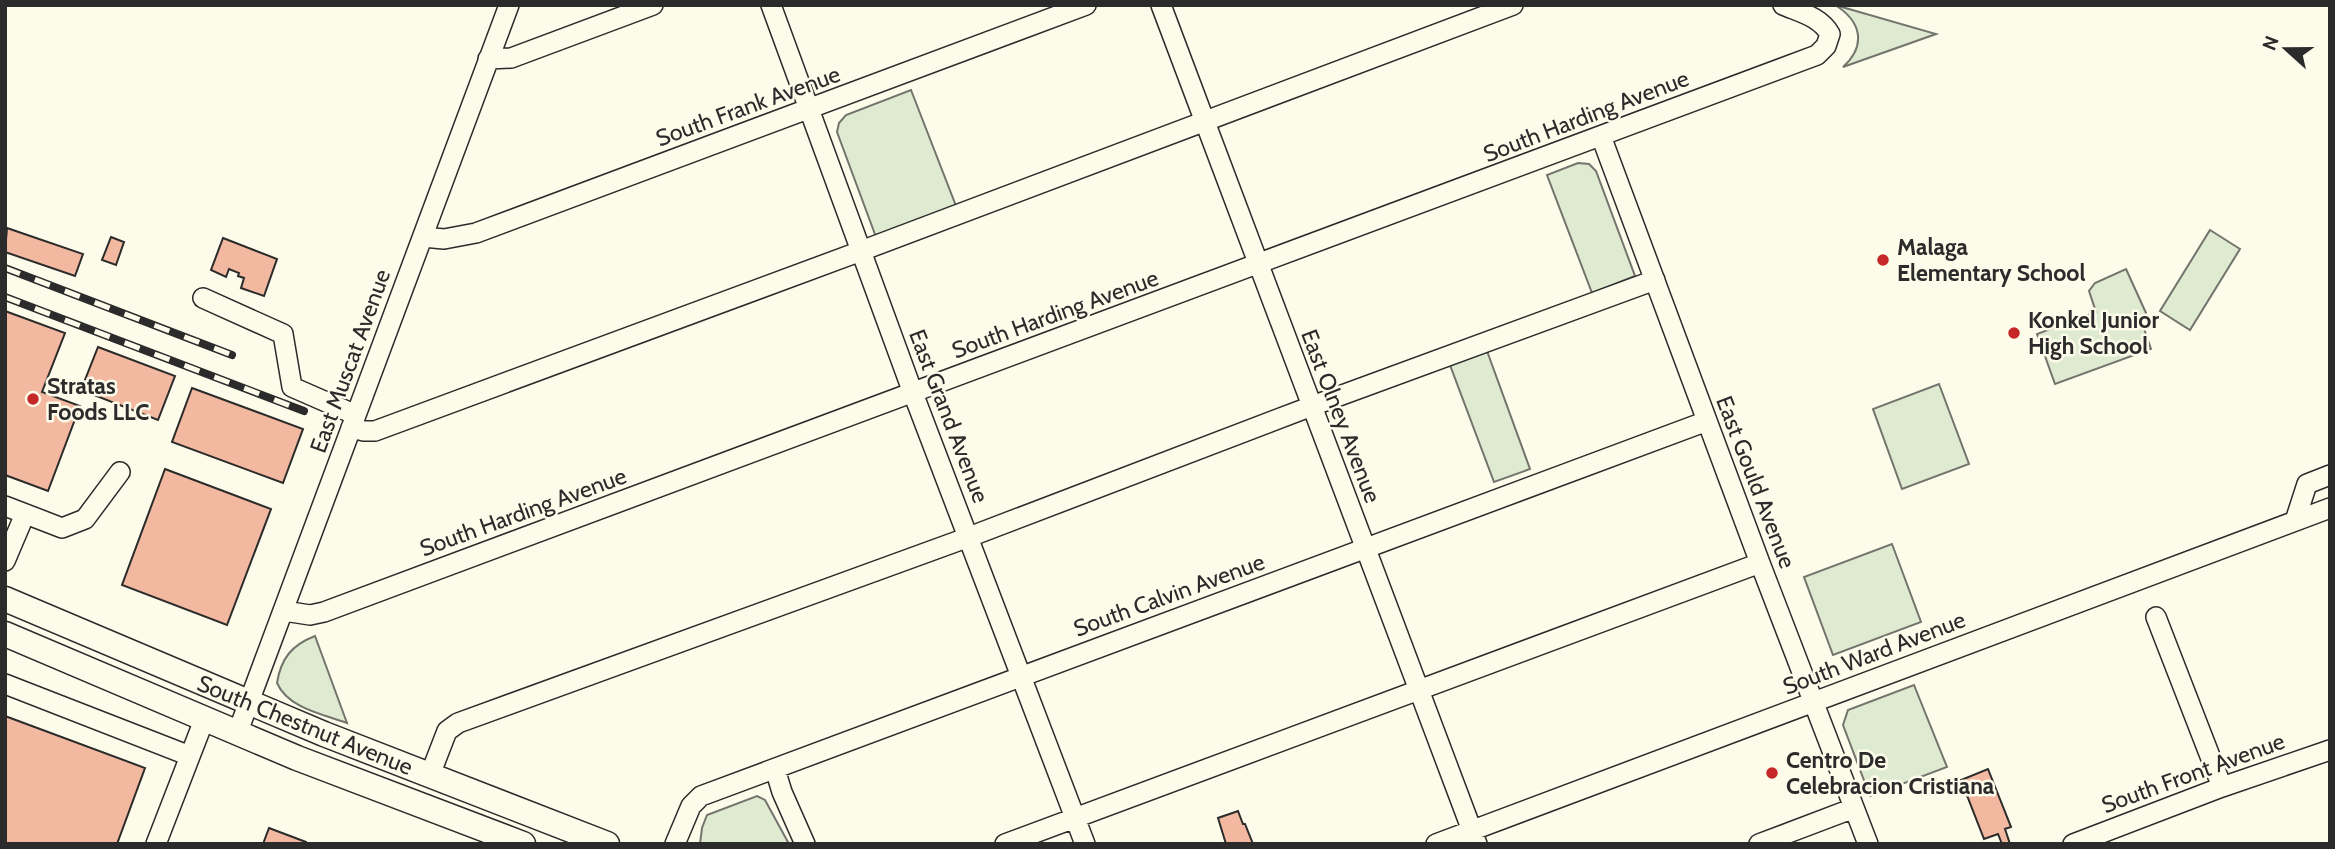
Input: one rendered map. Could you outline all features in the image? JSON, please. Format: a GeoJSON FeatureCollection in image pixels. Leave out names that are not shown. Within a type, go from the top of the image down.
{"type":"FeatureCollection","features":[{"type":"Feature","properties":{"kind":"main road","name":"South Chestnut Avenue"},"geometry":{"type":"LineString","coordinates":[[5,599],[248,703],[607,844]]}},
{"type":"Feature","properties":{"kind":"main road","name":"South Chestnut Avenue"},"geometry":{"type":"LineString","coordinates":[[7,640],[237,734],[523,844]]}},
{"type":"Feature","properties":{"kind":"street","name":"East Muscat Avenue"},"geometry":{"type":"LineString","coordinates":[[237,734],[509,5]]}},
{"type":"Feature","properties":{"kind":"street"},"geometry":{"type":"LineString","coordinates":[[488,59],[512,58],[653,5]]}},
{"type":"Feature","properties":{"kind":"street","name":"East Grand Avenue"},"geometry":{"type":"LineString","coordinates":[[771,5],[808,110],[1085,844]]}},
{"type":"Feature","properties":{"kind":"street","name":"South Frank Avenue"},"geometry":{"type":"LineString","coordinates":[[423,237],[444,239],[476,233],[1087,5]]}},
{"type":"Feature","properties":{"kind":"street","name":"East Olney Avenue"},"geometry":{"type":"LineString","coordinates":[[1161,5],[1474,837]]}},
{"type":"Feature","properties":{"kind":"street"},"geometry":{"type":"LineString","coordinates":[[203,298],[283,334],[292,387],[354,422],[364,432],[375,431],[1513,5]]}},
{"type":"Feature","properties":{"kind":"street","name":"South Harding Avenue"},"geometry":{"type":"LineString","coordinates":[[284,611],[310,615],[324,612],[1817,55],[1826,46],[1830,34],[1824,25],[1814,17],[1783,5]]}},
{"type":"Feature","properties":{"kind":"street","name":"East Gould Avenue"},"geometry":{"type":"LineString","coordinates":[[1601,136],[1868,844]]}},
{"type":"Feature","properties":{"kind":"street"},"geometry":{"type":"LineString","coordinates":[[430,775],[447,731],[458,723],[969,537],[1312,406],[1655,280]]}},
{"type":"Feature","properties":{"kind":"street","name":"South Calvin Avenue"},"geometry":{"type":"LineString","coordinates":[[675,844],[691,806],[701,796],[1707,421]]}},
{"type":"Feature","properties":{"kind":"street"},"geometry":{"type":"LineString","coordinates":[[5,506],[62,528],[85,519],[120,472]]}},
{"type":"Feature","properties":{"kind":"street"},"geometry":{"type":"LineString","coordinates":[[2295,521],[2307,484],[2330,475]]}},
{"type":"Feature","properties":{"kind":"street","name":"South Ward Avenue"},"geometry":{"type":"LineString","coordinates":[[1436,844],[1474,837],[1814,702],[2330,508]]}},
{"type":"Feature","properties":{"kind":"street"},"geometry":{"type":"LineString","coordinates":[[7,554],[24,514]]}},
{"type":"Feature","properties":{"kind":"street"},"geometry":{"type":"LineString","coordinates":[[1005,844],[1760,563]]}},
{"type":"Feature","properties":{"kind":"street"},"geometry":{"type":"LineString","coordinates":[[2156,617],[2222,787]]}},
{"type":"Feature","properties":{"kind":"street"},"geometry":{"type":"LineString","coordinates":[[5,684],[190,756]]}},
{"type":"Feature","properties":{"kind":"street"},"geometry":{"type":"LineString","coordinates":[[156,844],[204,720]]}},
{"type":"Feature","properties":{"kind":"street","name":"South Front Avenue"},"geometry":{"type":"LineString","coordinates":[[2073,844],[2222,787],[2330,750]]}},
{"type":"Feature","properties":{"kind":"street"},"geometry":{"type":"LineString","coordinates":[[775,769],[805,844]]}},
{"type":"Feature","properties":{"kind":"street"},"geometry":{"type":"LineString","coordinates":[[1759,844],[1854,808]]}},
{"type":"Feature","properties":{"kind":"green space"},"geometry":{"type":"Polygon","coordinates":[[[1835,5],[1936,34],[1843,67],[1856,50],[1858,34],[1851,18],[1835,5]]]}},
{"type":"Feature","properties":{"kind":"green space"},"geometry":{"type":"Polygon","coordinates":[[[911,90],[956,206],[876,237],[837,132],[839,123],[846,115],[911,90]]]}},
{"type":"Feature","properties":{"kind":"green space"},"geometry":{"type":"Polygon","coordinates":[[[1578,163],[1589,164],[1596,171],[1635,276],[1592,293],[1547,175],[1578,163]]]}},
{"type":"Feature","properties":{"kind":"green space"},"geometry":{"type":"Polygon","coordinates":[[[2210,230],[2240,249],[2190,330],[2160,311],[2210,230]]]}},
{"type":"Feature","properties":{"kind":"green space"},"geometry":{"type":"Polygon","coordinates":[[[2126,269],[2146,313],[2141,320],[2151,349],[2055,384],[2037,334],[2096,312],[2089,291],[2095,283],[2126,269]]]}},
{"type":"Feature","properties":{"kind":"green space"},"geometry":{"type":"Polygon","coordinates":[[[1487,351],[1530,469],[1494,482],[1450,365],[1487,351]]]}},
{"type":"Feature","properties":{"kind":"green space"},"geometry":{"type":"Polygon","coordinates":[[[1939,384],[1969,464],[1902,489],[1873,409],[1939,384]]]}},
{"type":"Feature","properties":{"kind":"green space"},"geometry":{"type":"Polygon","coordinates":[[[1892,544],[1921,622],[1833,655],[1804,577],[1892,544]]]}},
{"type":"Feature","properties":{"kind":"green space"},"geometry":{"type":"Polygon","coordinates":[[[315,636],[347,723],[297,704],[282,692],[277,683],[281,666],[289,654],[315,636]]]}},
{"type":"Feature","properties":{"kind":"green space"},"geometry":{"type":"Polygon","coordinates":[[[1914,685],[1947,767],[1870,796],[1843,725],[1848,710],[1914,685]]]}},
{"type":"Feature","properties":{"kind":"green space"},"geometry":{"type":"Polygon","coordinates":[[[757,796],[765,800],[789,844],[700,844],[707,815],[757,796]]]}},
{"type":"Feature","properties":{"kind":"building"},"geometry":{"type":"Polygon","coordinates":[[[7,228],[83,254],[75,276],[5,252],[7,228]]]}},
{"type":"Feature","properties":{"kind":"building"},"geometry":{"type":"Polygon","coordinates":[[[111,237],[124,242],[116,265],[102,260],[111,237]]]}},
{"type":"Feature","properties":{"kind":"building"},"geometry":{"type":"Polygon","coordinates":[[[223,238],[277,259],[264,296],[241,288],[244,278],[238,276],[239,273],[229,269],[226,277],[211,270],[223,238]]]}},
{"type":"Feature","properties":{"kind":"building","name":"Stratas Foods LLC"},"geometry":{"type":"Polygon","coordinates":[[[5,311],[65,333],[42,392],[80,406],[48,491],[5,475],[5,311]]]}},
{"type":"Feature","properties":{"kind":"building"},"geometry":{"type":"Polygon","coordinates":[[[98,347],[175,376],[158,420],[81,390],[98,347]]]}},
{"type":"Feature","properties":{"kind":"building"},"geometry":{"type":"Polygon","coordinates":[[[192,388],[303,429],[283,483],[172,442],[192,388]]]}},
{"type":"Feature","properties":{"kind":"building"},"geometry":{"type":"Polygon","coordinates":[[[165,469],[271,509],[227,625],[122,585],[165,469]]]}},
{"type":"Feature","properties":{"kind":"building"},"geometry":{"type":"Polygon","coordinates":[[[5,716],[145,768],[117,844],[5,844],[5,716]]]}},
{"type":"Feature","properties":{"kind":"building"},"geometry":{"type":"Polygon","coordinates":[[[1988,769],[2011,827],[2005,829],[2010,844],[2002,844],[1998,834],[1984,839],[1961,780],[1988,769]]]}},
{"type":"Feature","properties":{"kind":"building"},"geometry":{"type":"Polygon","coordinates":[[[1238,811],[1253,844],[1226,844],[1218,818],[1238,811]]]}},
{"type":"Feature","properties":{"kind":"building"},"geometry":{"type":"Polygon","coordinates":[[[269,828],[306,842],[306,844],[263,844],[269,828]]]}},
{"type":"Feature","properties":{"kind":"railway"},"geometry":{"type":"LineString","coordinates":[[5,268],[232,355]]}},
{"type":"Feature","properties":{"kind":"railway"},"geometry":{"type":"LineString","coordinates":[[5,297],[304,411]]}},
{"type":"Feature","properties":{"kind":"place","name":"Malaga Elementary School"},"geometry":{"type":"Point","coordinates":[1883,260]}},
{"type":"Feature","properties":{"kind":"place","name":"Konkel Junior High School"},"geometry":{"type":"Point","coordinates":[2014,333]}},
{"type":"Feature","properties":{"kind":"place","name":"Stratas Foods LLC"},"geometry":{"type":"Point","coordinates":[33,399]}},
{"type":"Feature","properties":{"kind":"place","name":"Centro De Celebracion Cristiana"},"geometry":{"type":"Point","coordinates":[1772,773]}}]}
